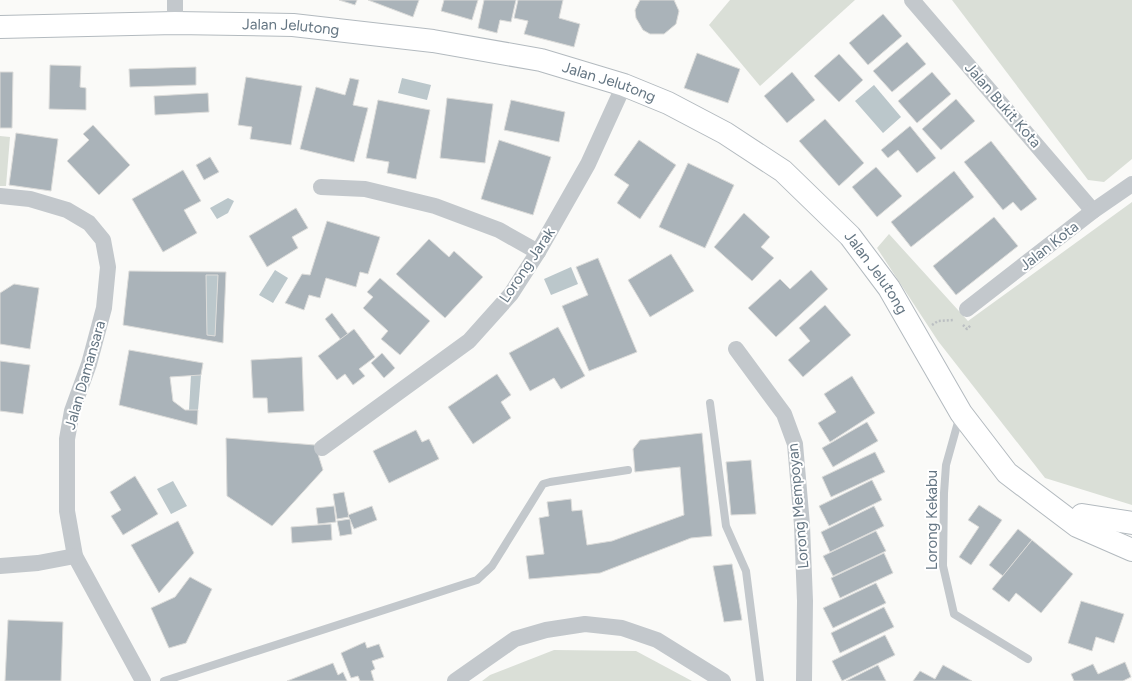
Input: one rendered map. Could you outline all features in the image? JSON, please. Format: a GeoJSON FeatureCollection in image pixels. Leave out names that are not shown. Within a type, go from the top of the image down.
{"type":"FeatureCollection","features":[{"type":"Feature","properties":{"kind":"street"},"geometry":{"type":"LineString","coordinates":[[175,0],[175,23]]}},
{"type":"Feature","properties":{"kind":"street","name":"Jalan Bukit Kota"},"geometry":{"type":"LineString","coordinates":[[912,0],[1093,211]]}},
{"type":"Feature","properties":{"kind":"street","name":"Jalan Jelutong"},"geometry":{"type":"LineString","coordinates":[[0,27],[175,23],[293,25],[434,41],[541,60],[624,85],[668,103],[725,133],[783,170],[850,236],[889,288],[961,413],[1007,472],[1078,526],[1132,550]]}},
{"type":"Feature","properties":{"kind":"street","name":"Lorong Jarak"},"geometry":{"type":"LineString","coordinates":[[322,448],[469,341],[511,294],[538,252],[588,164],[624,85]]}},
{"type":"Feature","properties":{"kind":"street","name":"Jalan Kota"},"geometry":{"type":"LineString","coordinates":[[970,317],[1093,211],[1132,184]]}},
{"type":"Feature","properties":{"kind":"street"},"geometry":{"type":"LineString","coordinates":[[321,187],[365,189],[435,206],[499,230],[538,252]]}},
{"type":"Feature","properties":{"kind":"street","name":"Jalan Damansara"},"geometry":{"type":"LineString","coordinates":[[0,196],[30,200],[67,210],[89,223],[103,240],[108,267],[104,308],[89,364],[72,411],[67,439],[67,511],[75,556],[143,681]]}},
{"type":"Feature","properties":{"kind":"street","name":"Lorong Mempoyan"},"geometry":{"type":"LineString","coordinates":[[736,349],[784,414],[795,444],[802,525],[805,601],[804,681]]}},
{"type":"Feature","properties":{"kind":"street","name":"Jalan Jelutong"},"geometry":{"type":"LineString","coordinates":[[1039,496],[1110,527],[1132,534]]}},
{"type":"Feature","properties":{"kind":"street"},"geometry":{"type":"LineString","coordinates":[[1082,515],[1132,523]]}},
{"type":"Feature","properties":{"kind":"street"},"geometry":{"type":"LineString","coordinates":[[0,566],[38,564],[75,556]]}},
{"type":"Feature","properties":{"kind":"street"},"geometry":{"type":"LineString","coordinates":[[455,681],[515,640],[546,630],[585,624],[622,628],[657,640],[723,681]]}},
{"type":"Feature","properties":{"kind":"lane"},"geometry":{"type":"LineString","coordinates":[[710,403],[726,526],[746,571],[760,681]]}},
{"type":"Feature","properties":{"kind":"lane","name":"Lorong Kekabu"},"geometry":{"type":"LineString","coordinates":[[961,413],[946,465],[944,492],[943,566],[954,614],[1028,659]]}},
{"type":"Feature","properties":{"kind":"lane"},"geometry":{"type":"LineString","coordinates":[[164,681],[477,580],[492,566],[543,484],[628,470]]}},
{"type":"Feature","properties":{"kind":"path"},"geometry":{"type":"LineString","coordinates":[[917,337],[938,321],[958,320],[967,329],[970,317]]}},
{"type":"Feature","properties":{"kind":"shaded area"},"geometry":{"type":"Polygon","coordinates":[[[730,0],[855,0],[760,86],[709,25],[730,0]]]}},
{"type":"Feature","properties":{"kind":"shaded area"},"geometry":{"type":"Polygon","coordinates":[[[952,0],[1132,0],[1132,159],[1104,182],[1088,180],[952,0]]]}},
{"type":"Feature","properties":{"kind":"shaded area"},"geometry":{"type":"Polygon","coordinates":[[[402,78],[431,85],[427,100],[398,93],[402,78]]]}},
{"type":"Feature","properties":{"kind":"shaded area"},"geometry":{"type":"Polygon","coordinates":[[[874,85],[901,117],[883,133],[855,101],[874,85]]]}},
{"type":"Feature","properties":{"kind":"shaded area"},"geometry":{"type":"Polygon","coordinates":[[[0,136],[10,137],[6,186],[0,186],[0,136]]]}},
{"type":"Feature","properties":{"kind":"shaded area"},"geometry":{"type":"Polygon","coordinates":[[[228,198],[234,201],[228,213],[217,219],[210,208],[228,198]]]}},
{"type":"Feature","properties":{"kind":"shaded area"},"geometry":{"type":"Polygon","coordinates":[[[1132,202],[1132,505],[1045,478],[938,341],[877,248],[889,234],[968,321],[1132,202]]]}},
{"type":"Feature","properties":{"kind":"shaded area"},"geometry":{"type":"Polygon","coordinates":[[[571,267],[578,284],[551,295],[544,279],[571,267]]]}},
{"type":"Feature","properties":{"kind":"shaded area"},"geometry":{"type":"Polygon","coordinates":[[[275,270],[288,278],[273,303],[259,295],[275,270]]]}},
{"type":"Feature","properties":{"kind":"shaded area"},"geometry":{"type":"Polygon","coordinates":[[[206,275],[218,275],[215,336],[207,335],[206,275]]]}},
{"type":"Feature","properties":{"kind":"shaded area"},"geometry":{"type":"Polygon","coordinates":[[[191,375],[201,375],[198,410],[189,410],[191,375]]]}},
{"type":"Feature","properties":{"kind":"shaded area"},"geometry":{"type":"Polygon","coordinates":[[[173,481],[187,506],[171,514],[157,489],[173,481]]]}},
{"type":"Feature","properties":{"kind":"shaded area"},"geometry":{"type":"Polygon","coordinates":[[[554,650],[636,651],[692,681],[482,681],[490,675],[554,650]]]}},
{"type":"Feature","properties":{"kind":"building"},"geometry":{"type":"Polygon","coordinates":[[[339,0],[357,0],[355,5],[339,0]]]}},
{"type":"Feature","properties":{"kind":"building"},"geometry":{"type":"Polygon","coordinates":[[[368,0],[419,0],[413,17],[368,0]]]}},
{"type":"Feature","properties":{"kind":"building"},"geometry":{"type":"Polygon","coordinates":[[[444,0],[478,0],[472,20],[441,11],[444,0]]]}},
{"type":"Feature","properties":{"kind":"building"},"geometry":{"type":"Polygon","coordinates":[[[484,0],[516,0],[511,22],[500,20],[497,33],[478,28],[484,0]]]}},
{"type":"Feature","properties":{"kind":"building"},"geometry":{"type":"Polygon","coordinates":[[[518,0],[563,0],[559,18],[580,24],[574,47],[524,34],[528,21],[514,18],[518,0]]]}},
{"type":"Feature","properties":{"kind":"building"},"geometry":{"type":"Polygon","coordinates":[[[640,0],[674,0],[679,11],[676,24],[664,34],[650,34],[643,30],[636,18],[635,10],[640,0]]]}},
{"type":"Feature","properties":{"kind":"building"},"geometry":{"type":"Polygon","coordinates":[[[883,14],[902,36],[868,65],[849,43],[883,14]]]}},
{"type":"Feature","properties":{"kind":"building"},"geometry":{"type":"Polygon","coordinates":[[[907,42],[926,64],[892,92],[873,71],[907,42]]]}},
{"type":"Feature","properties":{"kind":"building"},"geometry":{"type":"Polygon","coordinates":[[[697,53],[740,69],[728,103],[684,88],[697,53]]]}},
{"type":"Feature","properties":{"kind":"building"},"geometry":{"type":"Polygon","coordinates":[[[839,54],[863,80],[839,102],[814,76],[839,54]]]}},
{"type":"Feature","properties":{"kind":"building"},"geometry":{"type":"Polygon","coordinates":[[[50,65],[81,66],[80,87],[86,88],[86,110],[49,109],[50,65]]]}},
{"type":"Feature","properties":{"kind":"building"},"geometry":{"type":"Polygon","coordinates":[[[196,67],[196,85],[130,87],[129,69],[196,67]]]}},
{"type":"Feature","properties":{"kind":"building"},"geometry":{"type":"Polygon","coordinates":[[[0,72],[13,72],[12,128],[0,128],[0,72]]]}},
{"type":"Feature","properties":{"kind":"building"},"geometry":{"type":"Polygon","coordinates":[[[792,72],[815,100],[787,123],[764,96],[792,72]]]}},
{"type":"Feature","properties":{"kind":"building"},"geometry":{"type":"Polygon","coordinates":[[[932,72],[951,94],[917,123],[898,101],[932,72]]]}},
{"type":"Feature","properties":{"kind":"building"},"geometry":{"type":"Polygon","coordinates":[[[246,77],[302,86],[291,145],[250,139],[252,127],[238,125],[246,77]]]}},
{"type":"Feature","properties":{"kind":"building"},"geometry":{"type":"Polygon","coordinates":[[[350,78],[359,80],[353,105],[368,108],[354,162],[300,149],[316,87],[345,95],[350,78]]]}},
{"type":"Feature","properties":{"kind":"building"},"geometry":{"type":"Polygon","coordinates":[[[208,93],[209,112],[155,115],[154,96],[208,93]]]}},
{"type":"Feature","properties":{"kind":"building"},"geometry":{"type":"Polygon","coordinates":[[[447,98],[493,104],[485,163],[440,158],[447,98]]]}},
{"type":"Feature","properties":{"kind":"building"},"geometry":{"type":"Polygon","coordinates":[[[956,99],[975,121],[941,150],[922,129],[956,99]]]}},
{"type":"Feature","properties":{"kind":"building"},"geometry":{"type":"Polygon","coordinates":[[[378,100],[430,110],[416,179],[387,173],[389,162],[366,158],[378,100]]]}},
{"type":"Feature","properties":{"kind":"building"},"geometry":{"type":"Polygon","coordinates":[[[511,100],[565,112],[559,142],[504,130],[511,100]]]}},
{"type":"Feature","properties":{"kind":"building"},"geometry":{"type":"Polygon","coordinates":[[[825,119],[864,163],[839,186],[799,141],[825,119]]]}},
{"type":"Feature","properties":{"kind":"building"},"geometry":{"type":"Polygon","coordinates":[[[93,125],[130,165],[99,195],[67,161],[89,140],[83,134],[93,125]]]}},
{"type":"Feature","properties":{"kind":"building"},"geometry":{"type":"Polygon","coordinates":[[[910,126],[936,158],[917,173],[898,150],[888,158],[881,150],[910,126]]]}},
{"type":"Feature","properties":{"kind":"building"},"geometry":{"type":"Polygon","coordinates":[[[16,133],[58,139],[51,191],[9,185],[16,133]]]}},
{"type":"Feature","properties":{"kind":"building"},"geometry":{"type":"Polygon","coordinates":[[[499,140],[551,157],[533,215],[481,199],[499,140]]]}},
{"type":"Feature","properties":{"kind":"building"},"geometry":{"type":"Polygon","coordinates":[[[639,140],[676,165],[640,219],[617,203],[629,185],[614,175],[639,140]]]}},
{"type":"Feature","properties":{"kind":"building"},"geometry":{"type":"Polygon","coordinates":[[[991,141],[1037,199],[1021,211],[1013,202],[1003,210],[964,162],[991,141]]]}},
{"type":"Feature","properties":{"kind":"building"},"geometry":{"type":"Polygon","coordinates":[[[210,157],[219,172],[204,180],[196,165],[210,157]]]}},
{"type":"Feature","properties":{"kind":"building"},"geometry":{"type":"Polygon","coordinates":[[[688,163],[734,185],[705,248],[659,227],[688,163]]]}},
{"type":"Feature","properties":{"kind":"building"},"geometry":{"type":"Polygon","coordinates":[[[876,167],[902,196],[877,217],[852,187],[876,167]]]}},
{"type":"Feature","properties":{"kind":"building"},"geometry":{"type":"Polygon","coordinates":[[[183,170],[201,201],[184,210],[197,233],[163,252],[132,199],[183,170]]]}},
{"type":"Feature","properties":{"kind":"building"},"geometry":{"type":"Polygon","coordinates":[[[954,171],[974,197],[911,247],[891,222],[954,171]]]}},
{"type":"Feature","properties":{"kind":"building"},"geometry":{"type":"Polygon","coordinates":[[[296,208],[308,228],[292,237],[298,248],[267,267],[249,236],[296,208]]]}},
{"type":"Feature","properties":{"kind":"building"},"geometry":{"type":"Polygon","coordinates":[[[744,213],[770,237],[761,247],[774,258],[752,281],[714,247],[744,213]]]}},
{"type":"Feature","properties":{"kind":"building"},"geometry":{"type":"Polygon","coordinates":[[[994,217],[1018,246],[956,295],[933,266],[994,217]]]}},
{"type":"Feature","properties":{"kind":"building"},"geometry":{"type":"Polygon","coordinates":[[[327,221],[380,237],[368,274],[360,272],[356,287],[326,278],[320,298],[309,295],[304,310],[285,303],[302,274],[310,275],[327,221]]]}},
{"type":"Feature","properties":{"kind":"building"},"geometry":{"type":"Polygon","coordinates":[[[429,239],[449,257],[454,251],[483,277],[445,318],[396,274],[429,239]]]}},
{"type":"Feature","properties":{"kind":"building"},"geometry":{"type":"Polygon","coordinates":[[[671,254],[694,291],[650,317],[628,280],[671,254]]]}},
{"type":"Feature","properties":{"kind":"building"},"geometry":{"type":"Polygon","coordinates":[[[598,258],[637,352],[589,371],[562,306],[588,295],[576,267],[598,258]]]}},
{"type":"Feature","properties":{"kind":"building"},"geometry":{"type":"Polygon","coordinates":[[[811,270],[828,289],[776,337],[748,308],[780,279],[790,289],[811,270]]]}},
{"type":"Feature","properties":{"kind":"building"},"geometry":{"type":"Polygon","coordinates":[[[129,271],[226,272],[223,343],[123,325],[129,271]],[[206,275],[207,335],[215,336],[218,275],[206,275]]]}},
{"type":"Feature","properties":{"kind":"building"},"geometry":{"type":"Polygon","coordinates":[[[380,278],[430,321],[400,355],[381,339],[388,331],[363,308],[373,297],[367,292],[380,278]]]}},
{"type":"Feature","properties":{"kind":"building"},"geometry":{"type":"Polygon","coordinates":[[[14,284],[39,288],[30,349],[0,344],[0,293],[14,284]]]}},
{"type":"Feature","properties":{"kind":"building"},"geometry":{"type":"Polygon","coordinates":[[[825,305],[851,335],[803,377],[788,360],[810,341],[799,328],[825,305]]]}},
{"type":"Feature","properties":{"kind":"building"},"geometry":{"type":"Polygon","coordinates":[[[332,313],[348,334],[341,340],[325,319],[332,313]]]}},
{"type":"Feature","properties":{"kind":"building"},"geometry":{"type":"Polygon","coordinates":[[[558,327],[585,376],[561,389],[554,378],[530,391],[509,353],[558,327]]]}},
{"type":"Feature","properties":{"kind":"building"},"geometry":{"type":"Polygon","coordinates":[[[354,329],[375,357],[359,369],[365,376],[353,385],[345,374],[337,380],[318,356],[354,329]]]}},
{"type":"Feature","properties":{"kind":"building"},"geometry":{"type":"Polygon","coordinates":[[[129,350],[203,363],[201,375],[170,377],[173,401],[185,410],[198,410],[197,425],[119,405],[129,350]]]}},
{"type":"Feature","properties":{"kind":"building"},"geometry":{"type":"Polygon","coordinates":[[[382,353],[395,368],[384,378],[371,363],[382,353]]]}},
{"type":"Feature","properties":{"kind":"building"},"geometry":{"type":"Polygon","coordinates":[[[302,357],[304,411],[268,413],[267,398],[253,398],[251,360],[302,357]]]}},
{"type":"Feature","properties":{"kind":"building"},"geometry":{"type":"Polygon","coordinates":[[[0,361],[30,365],[23,414],[0,411],[0,361]]]}},
{"type":"Feature","properties":{"kind":"building"},"geometry":{"type":"Polygon","coordinates":[[[497,374],[511,395],[501,402],[511,418],[473,444],[448,407],[497,374]]]}},
{"type":"Feature","properties":{"kind":"building"},"geometry":{"type":"Polygon","coordinates":[[[852,376],[875,413],[830,442],[818,423],[836,412],[824,394],[852,376]]]}},
{"type":"Feature","properties":{"kind":"building"},"geometry":{"type":"Polygon","coordinates":[[[867,422],[878,441],[833,467],[822,448],[867,422]]]}},
{"type":"Feature","properties":{"kind":"building"},"geometry":{"type":"Polygon","coordinates":[[[416,430],[422,442],[429,439],[439,459],[389,483],[373,451],[416,430]]]}},
{"type":"Feature","properties":{"kind":"building"},"geometry":{"type":"Polygon","coordinates":[[[702,433],[712,536],[691,538],[600,573],[529,579],[526,556],[544,554],[539,518],[549,516],[547,502],[571,499],[572,511],[582,510],[587,545],[612,541],[684,515],[680,467],[635,472],[633,449],[640,440],[702,433]]]}},
{"type":"Feature","properties":{"kind":"building"},"geometry":{"type":"Polygon","coordinates":[[[226,438],[315,445],[323,470],[272,526],[227,496],[226,438]]]}},
{"type":"Feature","properties":{"kind":"building"},"geometry":{"type":"Polygon","coordinates":[[[875,452],[885,472],[831,497],[822,477],[875,452]]]}},
{"type":"Feature","properties":{"kind":"building"},"geometry":{"type":"Polygon","coordinates":[[[751,460],[756,514],[731,515],[726,462],[751,460]]]}},
{"type":"Feature","properties":{"kind":"building"},"geometry":{"type":"Polygon","coordinates":[[[135,476],[158,514],[123,535],[111,516],[121,510],[110,492],[135,476]]]}},
{"type":"Feature","properties":{"kind":"building"},"geometry":{"type":"Polygon","coordinates":[[[872,480],[882,500],[829,526],[819,506],[872,480]]]}},
{"type":"Feature","properties":{"kind":"building"},"geometry":{"type":"Polygon","coordinates":[[[344,492],[349,517],[337,519],[333,494],[344,492]]]}},
{"type":"Feature","properties":{"kind":"building"},"geometry":{"type":"Polygon","coordinates":[[[979,505],[1002,520],[971,565],[959,557],[979,527],[968,520],[979,505]]]}},
{"type":"Feature","properties":{"kind":"building"},"geometry":{"type":"Polygon","coordinates":[[[334,506],[336,522],[318,524],[316,508],[334,506]]]}},
{"type":"Feature","properties":{"kind":"building"},"geometry":{"type":"Polygon","coordinates":[[[372,506],[377,520],[354,529],[348,515],[372,506]]]}},
{"type":"Feature","properties":{"kind":"building"},"geometry":{"type":"Polygon","coordinates":[[[874,506],[884,526],[830,552],[821,532],[874,506]]]}},
{"type":"Feature","properties":{"kind":"building"},"geometry":{"type":"Polygon","coordinates":[[[350,519],[352,534],[340,536],[337,521],[350,519]]]}},
{"type":"Feature","properties":{"kind":"building"},"geometry":{"type":"Polygon","coordinates":[[[178,521],[194,553],[159,593],[131,545],[178,521]]]}},
{"type":"Feature","properties":{"kind":"building"},"geometry":{"type":"Polygon","coordinates":[[[331,524],[332,540],[292,543],[291,527],[331,524]]]}},
{"type":"Feature","properties":{"kind":"building"},"geometry":{"type":"Polygon","coordinates":[[[1018,529],[1032,540],[1003,576],[989,565],[1018,529]]]}},
{"type":"Feature","properties":{"kind":"building"},"geometry":{"type":"Polygon","coordinates":[[[876,531],[886,551],[833,576],[823,556],[876,531]]]}},
{"type":"Feature","properties":{"kind":"building"},"geometry":{"type":"Polygon","coordinates":[[[1032,540],[1073,574],[1041,613],[1016,593],[1009,602],[992,589],[1032,540]]]}},
{"type":"Feature","properties":{"kind":"building"},"geometry":{"type":"Polygon","coordinates":[[[884,553],[893,573],[840,598],[831,578],[884,553]]]}},
{"type":"Feature","properties":{"kind":"building"},"geometry":{"type":"Polygon","coordinates":[[[732,564],[742,620],[724,622],[713,566],[732,564]]]}},
{"type":"Feature","properties":{"kind":"building"},"geometry":{"type":"Polygon","coordinates":[[[190,577],[212,589],[186,643],[169,648],[151,608],[175,597],[190,577]]]}},
{"type":"Feature","properties":{"kind":"building"},"geometry":{"type":"Polygon","coordinates":[[[876,583],[886,603],[833,628],[823,608],[876,583]]]}},
{"type":"Feature","properties":{"kind":"building"},"geometry":{"type":"Polygon","coordinates":[[[1081,601],[1124,614],[1114,643],[1096,637],[1092,651],[1068,643],[1081,601]]]}},
{"type":"Feature","properties":{"kind":"building"},"geometry":{"type":"Polygon","coordinates":[[[884,607],[894,627],[840,653],[831,633],[884,607]]]}},
{"type":"Feature","properties":{"kind":"building"},"geometry":{"type":"Polygon","coordinates":[[[8,620],[63,622],[61,681],[5,681],[8,620]]]}},
{"type":"Feature","properties":{"kind":"building"},"geometry":{"type":"Polygon","coordinates":[[[885,635],[895,655],[842,681],[832,661],[885,635]]]}},
{"type":"Feature","properties":{"kind":"building"},"geometry":{"type":"Polygon","coordinates":[[[365,642],[367,648],[379,644],[384,657],[372,661],[375,669],[371,671],[374,681],[360,681],[358,676],[351,678],[341,653],[365,642]]]}},
{"type":"Feature","properties":{"kind":"building"},"geometry":{"type":"Polygon","coordinates":[[[1125,662],[1131,677],[1123,681],[1074,681],[1071,674],[1093,664],[1098,674],[1125,662]]]}},
{"type":"Feature","properties":{"kind":"building"},"geometry":{"type":"Polygon","coordinates":[[[333,663],[338,675],[343,672],[347,681],[287,681],[333,663]]]}},
{"type":"Feature","properties":{"kind":"building"},"geometry":{"type":"Polygon","coordinates":[[[878,665],[886,681],[846,681],[878,665]]]}},
{"type":"Feature","properties":{"kind":"building"},"geometry":{"type":"Polygon","coordinates":[[[943,665],[972,681],[913,681],[920,671],[935,679],[943,665]]]}}]}
